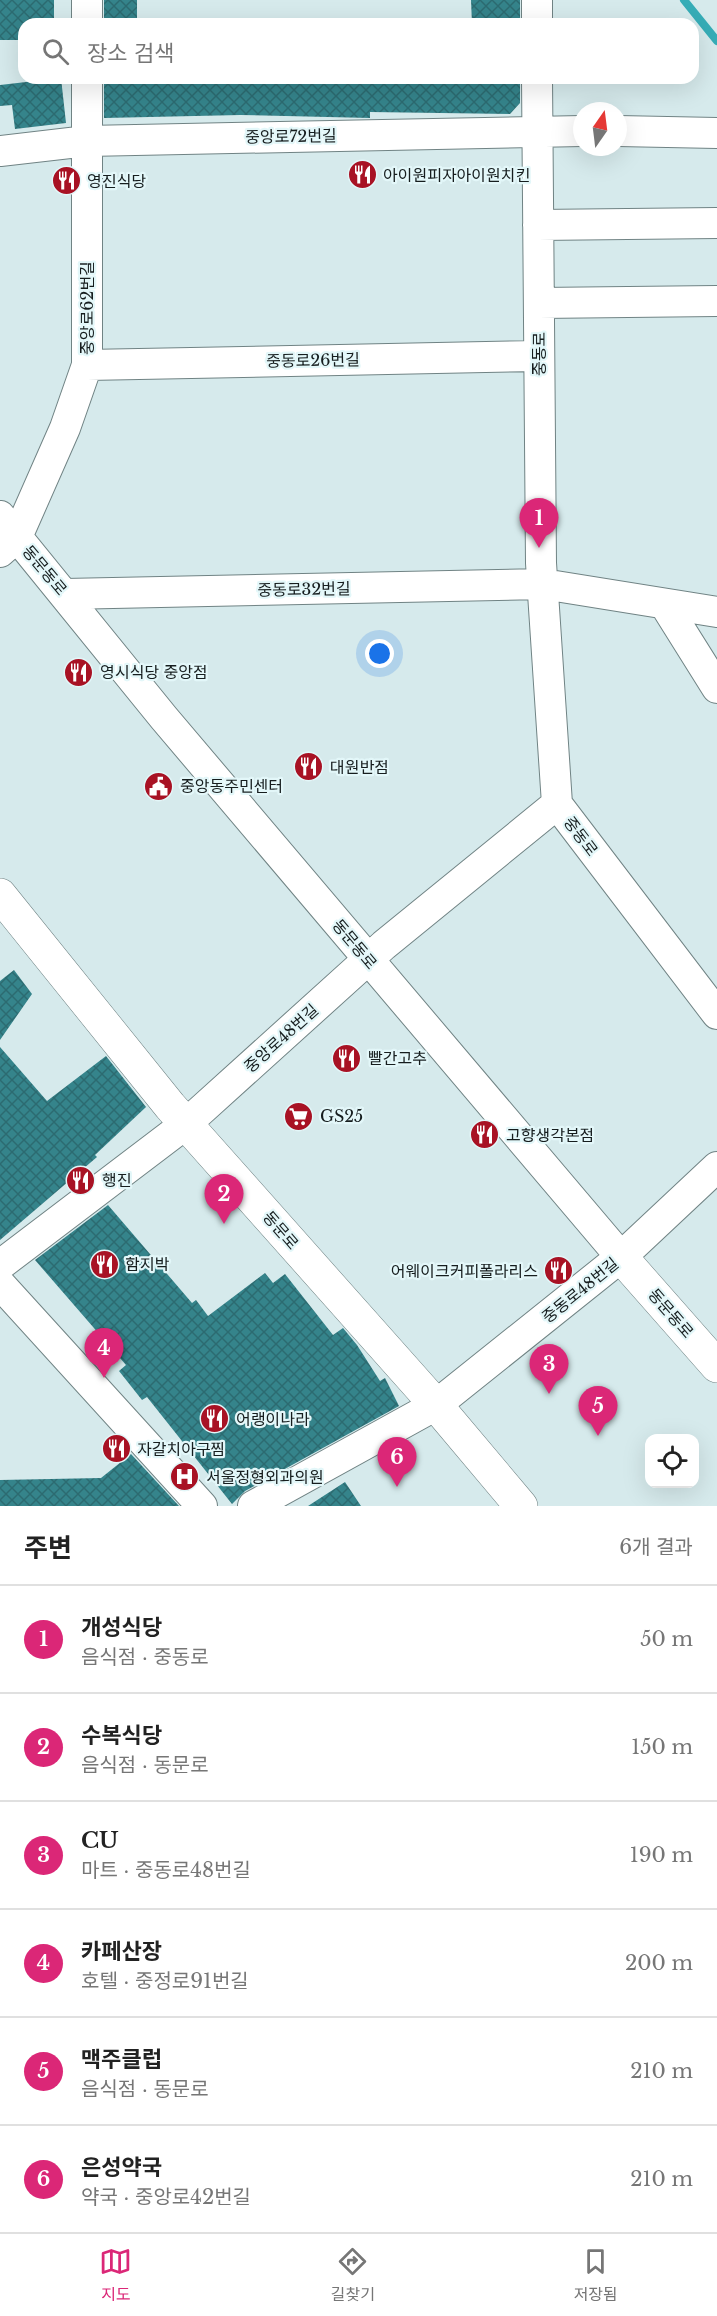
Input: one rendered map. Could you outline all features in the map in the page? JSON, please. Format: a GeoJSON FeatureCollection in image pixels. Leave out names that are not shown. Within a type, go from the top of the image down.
{"type":"FeatureCollection","features":[{"type":"Feature","properties":{"kind":"main road","name":"동문로"},"geometry":{"type":"LineString","coordinates":[[0,895],[187,1123],[436,1405],[521,1506]]}},
{"type":"Feature","properties":{"kind":"main road","name":"동문동로"},"geometry":{"type":"LineString","coordinates":[[621,1257],[717,1366]]}},
{"type":"Feature","properties":{"kind":"street"},"geometry":{"type":"LineString","coordinates":[[87,0],[87,18]]}},
{"type":"Feature","properties":{"kind":"street"},"geometry":{"type":"LineString","coordinates":[[537,0],[537,18]]}},
{"type":"Feature","properties":{"kind":"street","name":"중앙로62번길"},"geometry":{"type":"LineString","coordinates":[[6,535],[65,428],[87,365],[87,84]]}},
{"type":"Feature","properties":{"kind":"street","name":"중동로"},"geometry":{"type":"LineString","coordinates":[[537,84],[543,584],[557,804],[717,1014]]}},
{"type":"Feature","properties":{"kind":"street","name":"중앙로72번길"},"geometry":{"type":"LineString","coordinates":[[0,151],[87,141],[573,131]]}},
{"type":"Feature","properties":{"kind":"street"},"geometry":{"type":"LineString","coordinates":[[627,131],[717,133]]}},
{"type":"Feature","properties":{"kind":"street"},"geometry":{"type":"LineString","coordinates":[[538,225],[717,223]]}},
{"type":"Feature","properties":{"kind":"street"},"geometry":{"type":"LineString","coordinates":[[539,303],[717,301]]}},
{"type":"Feature","properties":{"kind":"street","name":"중동로26번길"},"geometry":{"type":"LineString","coordinates":[[87,365],[539,356]]}},
{"type":"Feature","properties":{"kind":"street","name":"동문동로"},"geometry":{"type":"LineString","coordinates":[[6,535],[65,594],[165,718],[621,1257]]}},
{"type":"Feature","properties":{"kind":"street"},"geometry":{"type":"LineString","coordinates":[[543,584],[717,612]]}},
{"type":"Feature","properties":{"kind":"street","name":"중동로32번길"},"geometry":{"type":"LineString","coordinates":[[65,594],[543,584]]}},
{"type":"Feature","properties":{"kind":"street"},"geometry":{"type":"LineString","coordinates":[[665,605],[717,688]]}},
{"type":"Feature","properties":{"kind":"street","name":"중앙로48번길"},"geometry":{"type":"LineString","coordinates":[[0,1265],[187,1123],[368,960],[557,804]]}},
{"type":"Feature","properties":{"kind":"street","name":"중동로48번길"},"geometry":{"type":"LineString","coordinates":[[253,1506],[436,1405],[621,1257],[717,1167]]}},
{"type":"Feature","properties":{"kind":"street"},"geometry":{"type":"LineString","coordinates":[[0,1284],[202,1506]]}},
{"type":"Feature","properties":{"kind":"building"},"geometry":{"type":"Polygon","coordinates":[[[0,0],[54,0],[54,18],[18,18],[18,40],[0,40],[0,0]]]}},
{"type":"Feature","properties":{"kind":"building"},"geometry":{"type":"Polygon","coordinates":[[[104,0],[137,0],[137,18],[104,18],[104,0]]]}},
{"type":"Feature","properties":{"kind":"building"},"geometry":{"type":"Polygon","coordinates":[[[471,0],[520,0],[520,18],[472,18],[471,0]]]}},
{"type":"Feature","properties":{"kind":"building"},"geometry":{"type":"Polygon","coordinates":[[[62,84],[66,123],[15,129],[12,105],[0,106],[0,85],[62,84]]]}},
{"type":"Feature","properties":{"kind":"building"},"geometry":{"type":"Polygon","coordinates":[[[104,84],[520,84],[520,103],[510,114],[370,112],[370,118],[240,115],[104,118],[104,84]]]}},
{"type":"Feature","properties":{"kind":"building"},"geometry":{"type":"Polygon","coordinates":[[[14,970],[32,994],[0,1040],[0,981],[14,970]]]}},
{"type":"Feature","properties":{"kind":"building"},"geometry":{"type":"Polygon","coordinates":[[[0,1047],[47,1101],[106,1056],[146,1107],[95,1155],[97,1157],[0,1240],[0,1047]]]}},
{"type":"Feature","properties":{"kind":"building"},"geometry":{"type":"Polygon","coordinates":[[[108,1205],[192,1303],[196,1300],[208,1316],[265,1273],[273,1283],[285,1274],[333,1335],[343,1328],[380,1381],[385,1378],[399,1406],[245,1491],[232,1504],[147,1397],[142,1400],[119,1371],[126,1365],[35,1260],[108,1205]]]}},
{"type":"Feature","properties":{"kind":"building"},"geometry":{"type":"Polygon","coordinates":[[[131,1454],[179,1506],[0,1506],[0,1480],[101,1478],[131,1454]]]}},
{"type":"Feature","properties":{"kind":"building"},"geometry":{"type":"Polygon","coordinates":[[[345,1482],[361,1506],[308,1506],[345,1482]]]}},
{"type":"Feature","properties":{"kind":"waterway"},"geometry":{"type":"LineString","coordinates":[[684,0],[698,18]]}},
{"type":"Feature","properties":{"kind":"waterway"},"geometry":{"type":"LineString","coordinates":[[699,19],[717,41]]}},
{"type":"Feature","properties":{"kind":"place","name":"아이원피자아이원치킨"},"geometry":{"type":"Point","coordinates":[362,175]}},
{"type":"Feature","properties":{"kind":"place","name":"영진식당"},"geometry":{"type":"Point","coordinates":[66,181]}},
{"type":"Feature","properties":{"kind":"place","name":"개성식당"},"geometry":{"type":"Point","coordinates":[539,548]}},
{"type":"Feature","properties":{"kind":"place","name":"영시식당 중앙점"},"geometry":{"type":"Point","coordinates":[79,672]}},
{"type":"Feature","properties":{"kind":"place","name":"대원반점"},"geometry":{"type":"Point","coordinates":[309,767]}},
{"type":"Feature","properties":{"kind":"place","name":"중앙동주민센터"},"geometry":{"type":"Point","coordinates":[159,786]}},
{"type":"Feature","properties":{"kind":"place","name":"빨간고추"},"geometry":{"type":"Point","coordinates":[347,1058]}},
{"type":"Feature","properties":{"kind":"place","name":"GS25"},"geometry":{"type":"Point","coordinates":[299,1116]}},
{"type":"Feature","properties":{"kind":"place","name":"고향생각본점"},"geometry":{"type":"Point","coordinates":[485,1135]}},
{"type":"Feature","properties":{"kind":"place","name":"행진"},"geometry":{"type":"Point","coordinates":[81,1180]}},
{"type":"Feature","properties":{"kind":"place","name":"수복식당"},"geometry":{"type":"Point","coordinates":[224,1224]}},
{"type":"Feature","properties":{"kind":"place","name":"함지박"},"geometry":{"type":"Point","coordinates":[104,1264]}},
{"type":"Feature","properties":{"kind":"place","name":"어웨이크커피폴라리스"},"geometry":{"type":"Point","coordinates":[559,1271]}},
{"type":"Feature","properties":{"kind":"place","name":"카페산장"},"geometry":{"type":"Point","coordinates":[104,1378]}},
{"type":"Feature","properties":{"kind":"place","name":"CU"},"geometry":{"type":"Point","coordinates":[549,1394]}},
{"type":"Feature","properties":{"kind":"place","name":"어랭이나라"},"geometry":{"type":"Point","coordinates":[215,1419]}},
{"type":"Feature","properties":{"kind":"place","name":"맥주클럽"},"geometry":{"type":"Point","coordinates":[598,1436]}},
{"type":"Feature","properties":{"kind":"place","name":"자갈치아구찜"},"geometry":{"type":"Point","coordinates":[116,1449]}},
{"type":"Feature","properties":{"kind":"place","name":"서울정형외과의원"},"geometry":{"type":"Point","coordinates":[185,1477]}},
{"type":"Feature","properties":{"kind":"place","name":"은성약국"},"geometry":{"type":"Point","coordinates":[397,1487]}}]}
